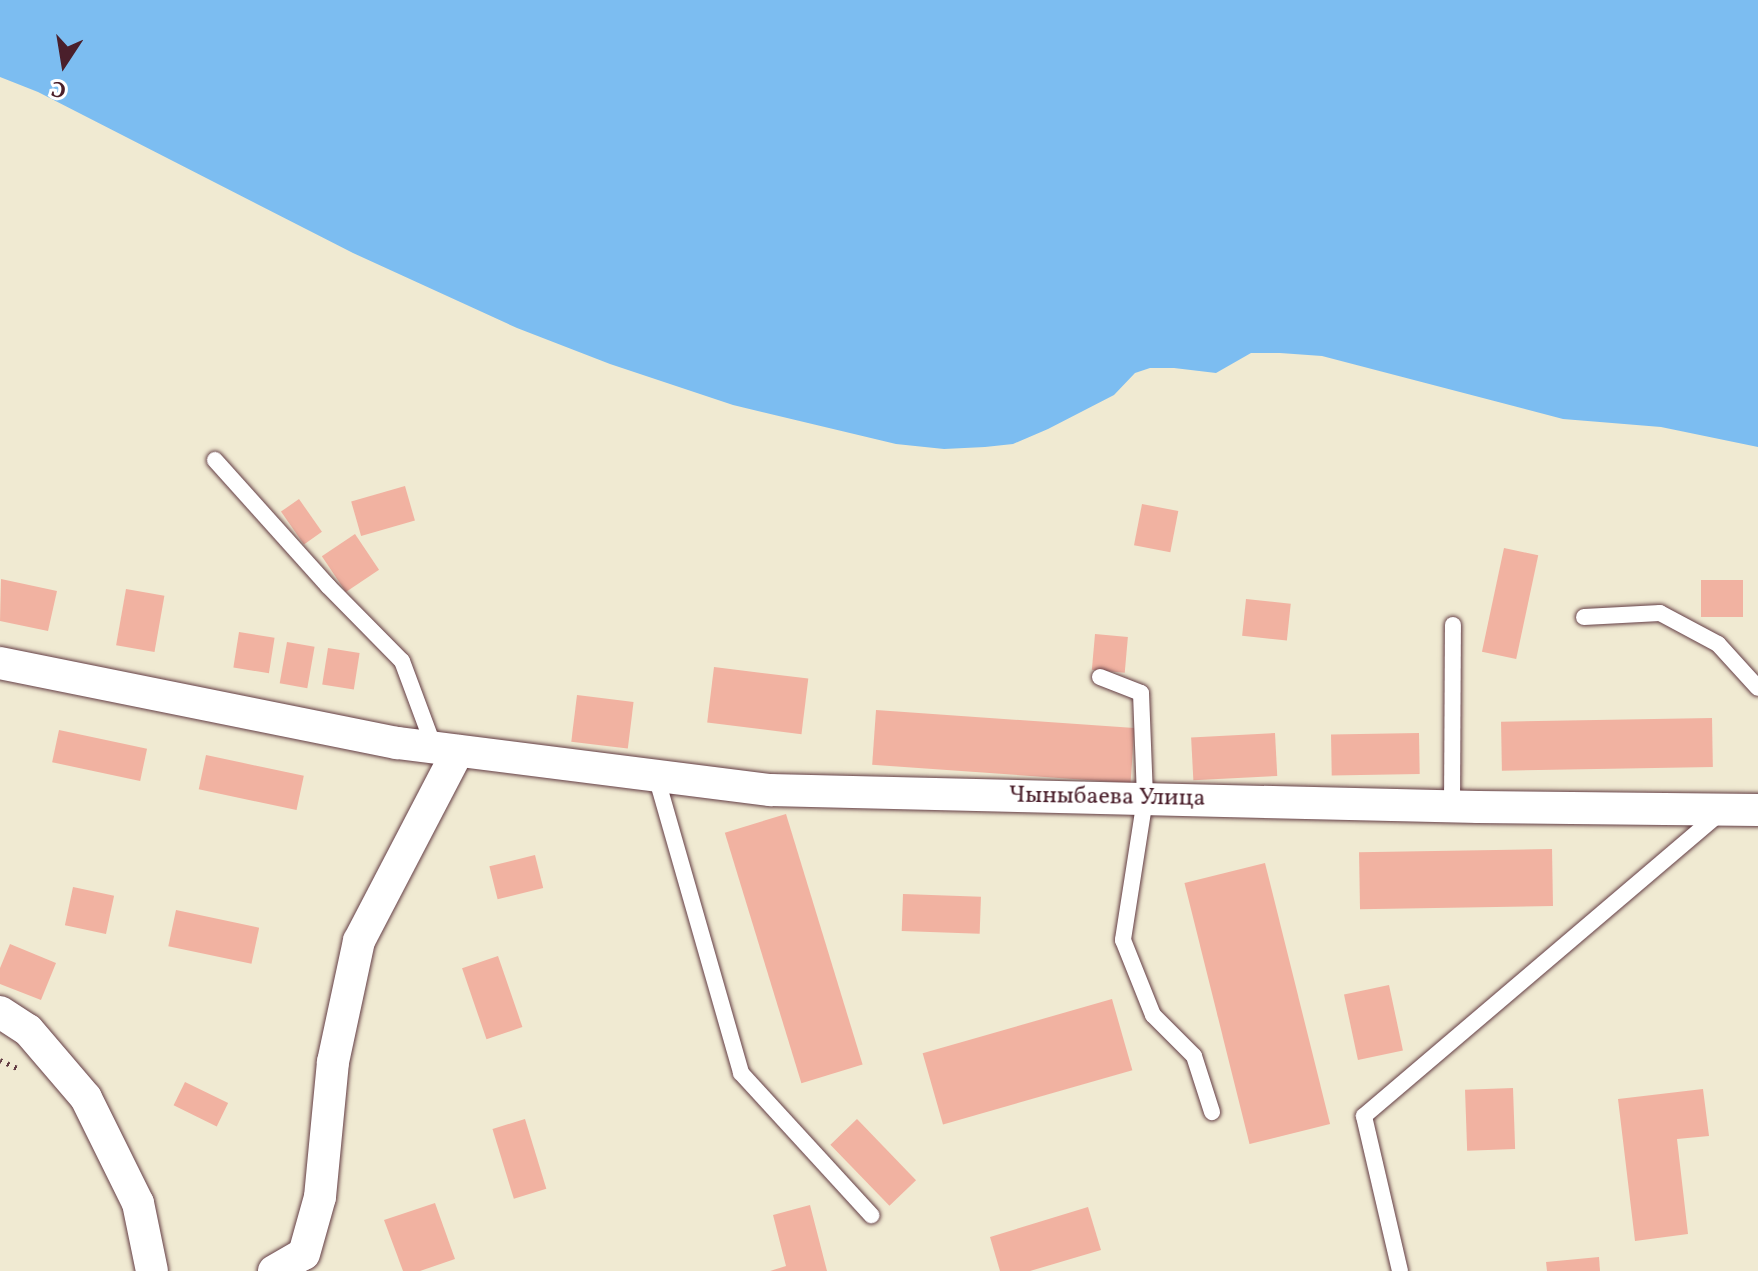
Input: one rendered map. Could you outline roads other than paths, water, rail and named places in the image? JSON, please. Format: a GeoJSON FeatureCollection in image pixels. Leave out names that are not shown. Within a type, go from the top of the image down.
{"type":"FeatureCollection","features":[{"type":"Feature","properties":{"kind":"street","name":"Чыныбаева Улица"},"geometry":{"type":"LineString","coordinates":[[0,663],[397,743],[770,790],[1758,810]]}},
{"type":"Feature","properties":{"kind":"street"},"geometry":{"type":"LineString","coordinates":[[274,1271],[304,1254],[320,1197],[333,1062],[359,941],[446,749]]}},
{"type":"Feature","properties":{"kind":"street"},"geometry":{"type":"LineString","coordinates":[[0,1012],[28,1030],[86,1098],[138,1203],[152,1271]]}},
{"type":"Feature","properties":{"kind":"lane"},"geometry":{"type":"LineString","coordinates":[[215,460],[328,586],[402,661],[446,749]]}},
{"type":"Feature","properties":{"kind":"lane"},"geometry":{"type":"LineString","coordinates":[[1584,617],[1660,613],[1718,644],[1758,688]]}},
{"type":"Feature","properties":{"kind":"lane"},"geometry":{"type":"LineString","coordinates":[[1452,806],[1453,625]]}},
{"type":"Feature","properties":{"kind":"lane"},"geometry":{"type":"LineString","coordinates":[[1100,677],[1141,693],[1145,799],[1123,940],[1153,1015],[1194,1056],[1212,1112]]}},
{"type":"Feature","properties":{"kind":"lane"},"geometry":{"type":"LineString","coordinates":[[656,776],[741,1073],[871,1215]]}},
{"type":"Feature","properties":{"kind":"lane"},"geometry":{"type":"LineString","coordinates":[[1400,1271],[1364,1116],[1725,809]]}},
{"type":"Feature","properties":{"kind":"water"},"geometry":{"type":"Polygon","coordinates":[[[0,0],[1758,0],[1758,447],[1661,427],[1563,419],[1322,356],[1280,353],[1251,353],[1216,373],[1150,368],[1135,373],[1114,395],[1048,429],[1013,444],[985,447],[944,449],[896,444],[733,405],[610,364],[517,328],[353,253],[38,92],[0,77],[0,0]]]}}]}
